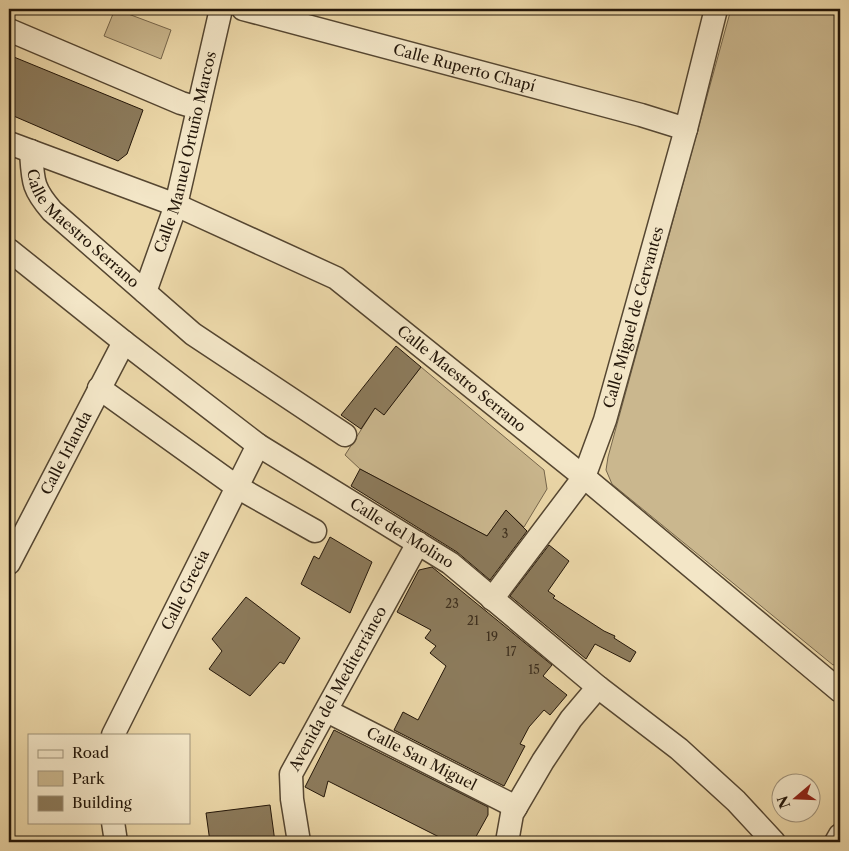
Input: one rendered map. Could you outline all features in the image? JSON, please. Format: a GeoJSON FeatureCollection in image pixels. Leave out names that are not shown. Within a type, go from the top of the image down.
{"type":"FeatureCollection","features":[{"type":"Feature","properties":{"kind":"street","name":"Calle Manuel Ortuño Marcos"},"geometry":{"type":"LineString","coordinates":[[145,292],[176,205],[221,9]]}},
{"type":"Feature","properties":{"kind":"street","name":"Calle Ruperto Chapí"},"geometry":{"type":"LineString","coordinates":[[243,9],[632,112],[686,129]]}},
{"type":"Feature","properties":{"kind":"street","name":"Calle Miguel de Cervantes"},"geometry":{"type":"LineString","coordinates":[[492,599],[584,477],[605,420],[686,129],[716,9]]}},
{"type":"Feature","properties":{"kind":"street"},"geometry":{"type":"LineString","coordinates":[[9,30],[198,108]]}},
{"type":"Feature","properties":{"kind":"street","name":"Calle Maestro Serrano"},"geometry":{"type":"LineString","coordinates":[[9,143],[176,205],[336,278],[584,477],[840,691]]}},
{"type":"Feature","properties":{"kind":"street","name":"Calle Maestro Serrano"},"geometry":{"type":"LineString","coordinates":[[31,151],[33,182],[38,195],[52,212],[193,334],[345,435]]}},
{"type":"Feature","properties":{"kind":"street","name":"Calle del Molino"},"geometry":{"type":"LineString","coordinates":[[9,250],[124,342],[258,445],[390,528],[450,563],[598,686],[679,749],[736,801],[774,842]]}},
{"type":"Feature","properties":{"kind":"street","name":"Calle Irlanda"},"geometry":{"type":"LineString","coordinates":[[9,563],[124,342]]}},
{"type":"Feature","properties":{"kind":"street"},"geometry":{"type":"LineString","coordinates":[[99,388],[237,487],[315,531]]}},
{"type":"Feature","properties":{"kind":"street","name":"Calle Grecia"},"geometry":{"type":"LineString","coordinates":[[113,734],[258,445]]}},
{"type":"Feature","properties":{"kind":"street","name":"Avenida del Mediterráneo"},"geometry":{"type":"LineString","coordinates":[[298,842],[292,799],[291,774],[418,543]]}},
{"type":"Feature","properties":{"kind":"street"},"geometry":{"type":"LineString","coordinates":[[507,842],[512,814],[516,807],[566,726],[598,686]]}},
{"type":"Feature","properties":{"kind":"street","name":"Calle San Miguel"},"geometry":{"type":"LineString","coordinates":[[327,711],[516,807]]}},
{"type":"Feature","properties":{"kind":"street"},"geometry":{"type":"LineString","coordinates":[[113,824],[116,842]]}},
{"type":"Feature","properties":{"kind":"street"},"geometry":{"type":"LineString","coordinates":[[836,842],[840,835]]}},
{"type":"Feature","properties":{"kind":"green space"},"geometry":{"type":"Polygon","coordinates":[[[115,9],[171,30],[161,59],[104,36],[115,9]]]}},
{"type":"Feature","properties":{"kind":"green space"},"geometry":{"type":"Polygon","coordinates":[[[731,9],[840,9],[840,663],[833,665],[612,484],[606,470],[731,9]]]}},
{"type":"Feature","properties":{"kind":"green space"},"geometry":{"type":"Polygon","coordinates":[[[421,367],[544,470],[547,489],[524,527],[506,510],[487,536],[360,469],[345,455],[375,408],[384,414],[421,367]]]}},
{"type":"Feature","properties":{"kind":"building"},"geometry":{"type":"Polygon","coordinates":[[[9,55],[143,110],[127,154],[118,161],[9,114],[9,55]]]}},
{"type":"Feature","properties":{"kind":"building"},"geometry":{"type":"Polygon","coordinates":[[[396,346],[421,367],[384,415],[375,408],[361,429],[341,415],[396,346]]]}},
{"type":"Feature","properties":{"kind":"building"},"geometry":{"type":"Polygon","coordinates":[[[360,469],[487,536],[506,510],[527,531],[490,580],[457,552],[351,486],[360,469]]]}},
{"type":"Feature","properties":{"kind":"building"},"geometry":{"type":"Polygon","coordinates":[[[330,537],[372,562],[350,613],[301,584],[314,556],[319,559],[330,537]]]}},
{"type":"Feature","properties":{"kind":"building"},"geometry":{"type":"Polygon","coordinates":[[[549,545],[569,561],[548,591],[555,596],[553,598],[615,636],[614,638],[636,652],[630,662],[595,644],[586,659],[510,596],[549,545]]]}},
{"type":"Feature","properties":{"kind":"building"},"geometry":{"type":"Polygon","coordinates":[[[432,567],[552,665],[543,676],[567,695],[550,715],[544,710],[529,727],[520,744],[525,746],[504,786],[394,730],[403,712],[418,720],[446,666],[430,653],[436,646],[425,638],[431,630],[397,612],[419,570],[432,567]]]}},
{"type":"Feature","properties":{"kind":"building"},"geometry":{"type":"Polygon","coordinates":[[[246,597],[300,638],[284,664],[280,662],[250,696],[209,669],[222,651],[212,639],[246,597]]]}},
{"type":"Feature","properties":{"kind":"building"},"geometry":{"type":"Polygon","coordinates":[[[334,730],[488,807],[488,815],[473,842],[449,842],[328,781],[324,797],[305,787],[334,730]]]}},
{"type":"Feature","properties":{"kind":"building"},"geometry":{"type":"Polygon","coordinates":[[[270,805],[275,842],[210,842],[206,813],[270,805]]]}}]}
